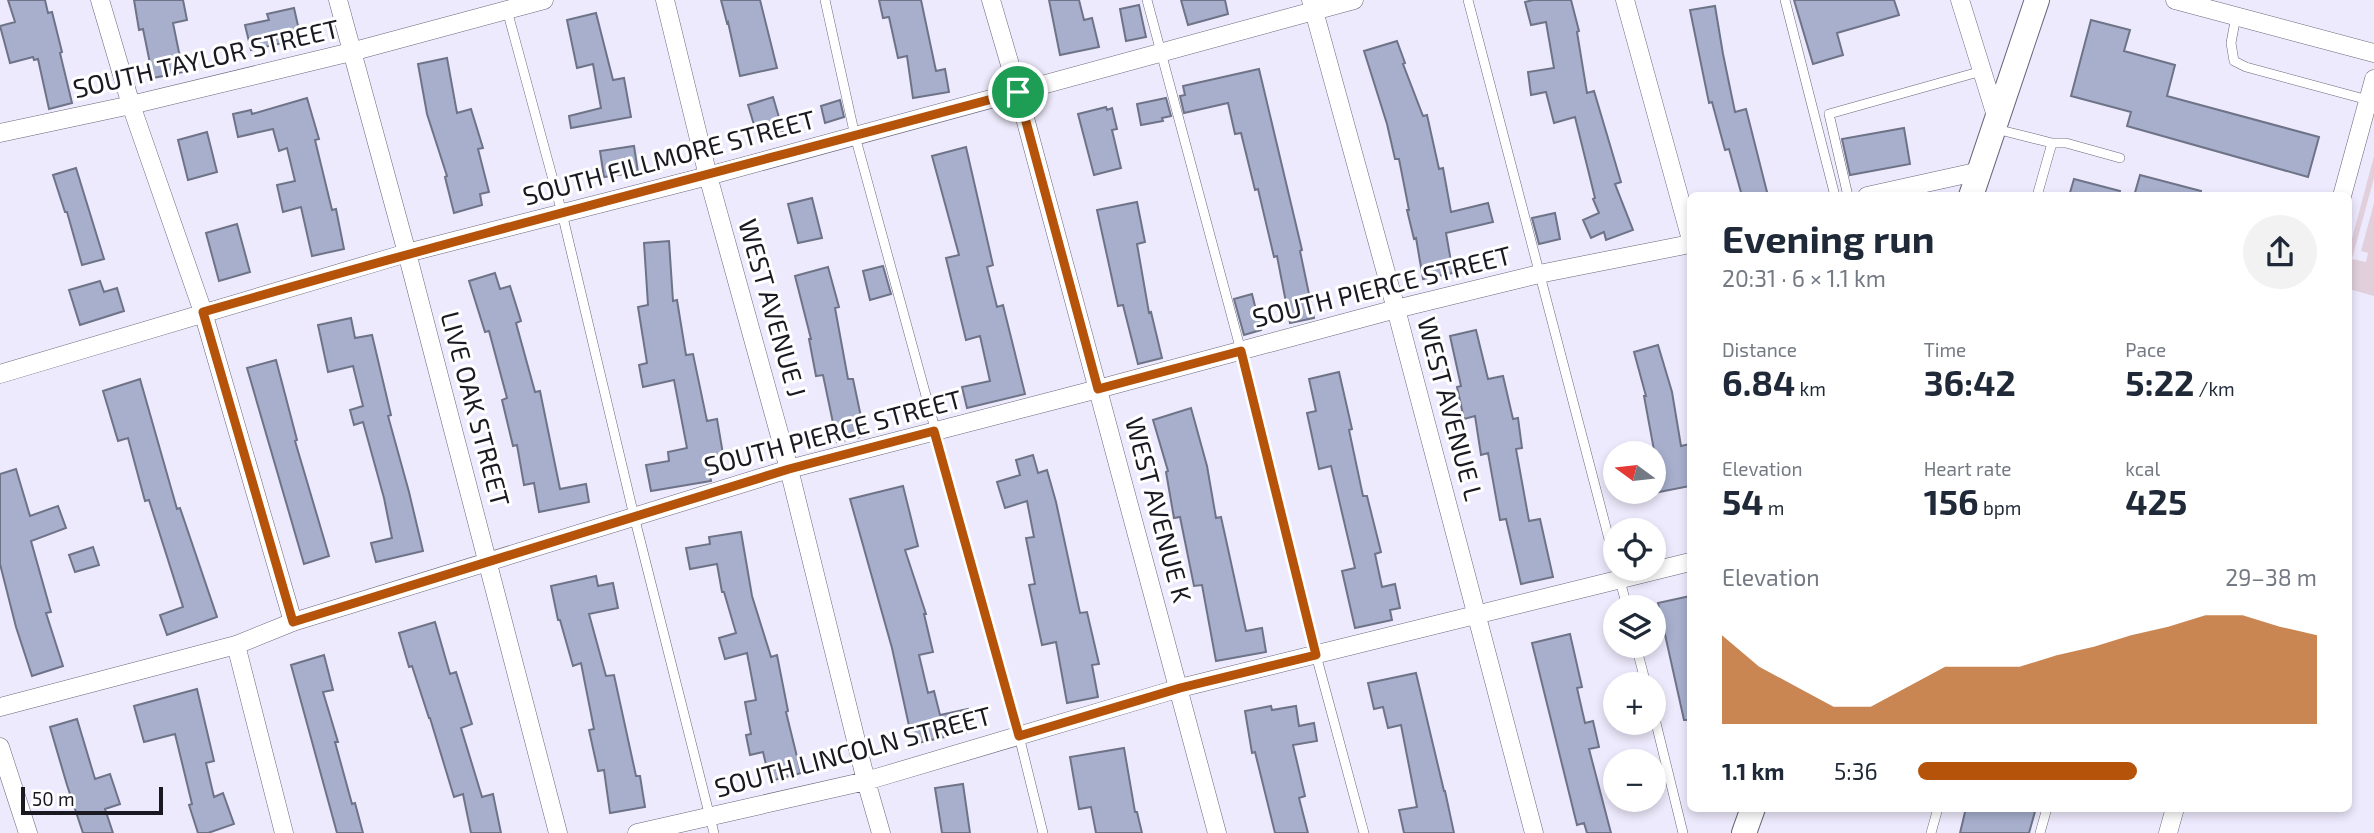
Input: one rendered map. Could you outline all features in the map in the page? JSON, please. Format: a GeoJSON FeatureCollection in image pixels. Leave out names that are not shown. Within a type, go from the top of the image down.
{"type":"FeatureCollection","features":[{"type":"Feature","properties":{"kind":"main road"},"geometry":{"type":"LineString","coordinates":[[1972,192],[2037,0]]}},
{"type":"Feature","properties":{"kind":"main road"},"geometry":{"type":"LineString","coordinates":[[1744,833],[1752,812]]}},
{"type":"Feature","properties":{"kind":"street"},"geometry":{"type":"LineString","coordinates":[[100,0],[131,105],[203,312],[293,622]]}},
{"type":"Feature","properties":{"kind":"street","name":"LIVE OAK STREET"},"geometry":{"type":"LineString","coordinates":[[338,0],[407,253],[558,833]]}},
{"type":"Feature","properties":{"kind":"street","name":"SOUTH TAYLOR STREET"},"geometry":{"type":"LineString","coordinates":[[0,133],[131,105],[351,52],[544,0]]}},
{"type":"Feature","properties":{"kind":"street","name":"WEST AVENUE J"},"geometry":{"type":"LineString","coordinates":[[664,0],[708,176],[789,469],[881,833]]}},
{"type":"Feature","properties":{"kind":"street","name":"WEST AVENUE K"},"geometry":{"type":"LineString","coordinates":[[991,0],[1180,688],[1217,833]]}},
{"type":"Feature","properties":{"kind":"street","name":"SOUTH FILLMORE STREET"},"geometry":{"type":"LineString","coordinates":[[0,374],[407,253],[708,176],[1018,92],[1160,53],[1312,5],[1354,0]]}},
{"type":"Feature","properties":{"kind":"street"},"geometry":{"type":"LineString","coordinates":[[1625,0],[1687,225]]}},
{"type":"Feature","properties":{"kind":"street"},"geometry":{"type":"LineString","coordinates":[[1960,0],[1996,124]]}},
{"type":"Feature","properties":{"kind":"street"},"geometry":{"type":"LineString","coordinates":[[2175,0],[2374,53]]}},
{"type":"Feature","properties":{"kind":"street","name":"WEST AVENUE L"},"geometry":{"type":"LineString","coordinates":[[1312,5],[1396,309],[1534,833]]}},
{"type":"Feature","properties":{"kind":"street"},"geometry":{"type":"LineString","coordinates":[[2343,192],[2374,79]]}},
{"type":"Feature","properties":{"kind":"street"},"geometry":{"type":"LineString","coordinates":[[1885,192],[1980,171]]}},
{"type":"Feature","properties":{"kind":"street","name":"SOUTH PIERCE STREET"},"geometry":{"type":"LineString","coordinates":[[0,708],[236,645],[293,622],[789,469],[1396,309],[1539,274],[1687,244]]}},
{"type":"Feature","properties":{"kind":"street","name":"SOUTH LINCOLN STREET"},"geometry":{"type":"LineString","coordinates":[[1666,564],[1687,562]]}},
{"type":"Feature","properties":{"kind":"street","name":"SOUTH LINCOLN STREET"},"geometry":{"type":"LineString","coordinates":[[637,833],[712,825],[1180,688],[1477,616],[1603,574]]}},
{"type":"Feature","properties":{"kind":"street"},"geometry":{"type":"LineString","coordinates":[[236,645],[284,833]]}},
{"type":"Feature","properties":{"kind":"street"},"geometry":{"type":"LineString","coordinates":[[0,747],[28,833]]}},
{"type":"Feature","properties":{"kind":"street"},"geometry":{"type":"LineString","coordinates":[[2168,833],[2174,812]]}},
{"type":"Feature","properties":{"kind":"lane"},"geometry":{"type":"LineString","coordinates":[[825,0],[855,136],[1043,833]]}},
{"type":"Feature","properties":{"kind":"lane"},"geometry":{"type":"LineString","coordinates":[[1147,0],[1241,351],[1316,655],[1364,833]]}},
{"type":"Feature","properties":{"kind":"lane"},"geometry":{"type":"LineString","coordinates":[[1468,0],[1604,518]]}},
{"type":"Feature","properties":{"kind":"lane"},"geometry":{"type":"LineString","coordinates":[[1786,0],[1834,192]]}},
{"type":"Feature","properties":{"kind":"lane"},"geometry":{"type":"LineString","coordinates":[[507,10],[562,213],[634,516],[712,825]]}},
{"type":"Feature","properties":{"kind":"lane"},"geometry":{"type":"LineString","coordinates":[[2236,16],[2231,43],[2234,61],[2246,67],[2368,100]]}},
{"type":"Feature","properties":{"kind":"lane"},"geometry":{"type":"LineString","coordinates":[[1847,192],[1829,114],[1982,71]]}},
{"type":"Feature","properties":{"kind":"lane"},"geometry":{"type":"LineString","coordinates":[[1996,124],[2052,143],[2066,143],[2120,158]]}},
{"type":"Feature","properties":{"kind":"lane"},"geometry":{"type":"LineString","coordinates":[[2039,192],[2052,143]]}},
{"type":"Feature","properties":{"kind":"lane"},"geometry":{"type":"LineString","coordinates":[[1659,735],[1683,833]]}},
{"type":"Feature","properties":{"kind":"lane"},"geometry":{"type":"LineString","coordinates":[[1931,833],[1937,812]]}},
{"type":"Feature","properties":{"kind":"lane"},"geometry":{"type":"LineString","coordinates":[[2040,833],[2046,812]]}},
{"type":"Feature","properties":{"kind":"shaded area"},"geometry":{"type":"Polygon","coordinates":[[[2374,156],[2374,178],[2352,259],[2352,239],[2374,156]]]}},
{"type":"Feature","properties":{"kind":"shaded area"},"geometry":{"type":"Polygon","coordinates":[[[2374,203],[2374,296],[2352,290],[2352,259],[2366,262],[2368,253],[2361,251],[2374,203]]]}},
{"type":"Feature","properties":{"kind":"building"},"geometry":{"type":"Polygon","coordinates":[[[8,0],[45,0],[48,13],[52,12],[72,103],[49,109],[38,59],[34,60],[33,57],[10,63],[0,26],[15,22],[8,0]]]}},
{"type":"Feature","properties":{"kind":"building"},"geometry":{"type":"Polygon","coordinates":[[[134,0],[183,0],[187,20],[173,23],[183,72],[153,78],[143,29],[139,30],[134,0]]]}},
{"type":"Feature","properties":{"kind":"building"},"geometry":{"type":"Polygon","coordinates":[[[721,0],[760,0],[777,68],[740,76],[721,0]]]}},
{"type":"Feature","properties":{"kind":"building"},"geometry":{"type":"Polygon","coordinates":[[[879,0],[921,0],[936,71],[945,69],[949,92],[913,98],[907,56],[898,58],[889,17],[883,18],[879,0]]]}},
{"type":"Feature","properties":{"kind":"building"},"geometry":{"type":"Polygon","coordinates":[[[1049,0],[1079,0],[1084,20],[1092,18],[1099,47],[1060,55],[1049,0]]]}},
{"type":"Feature","properties":{"kind":"building"},"geometry":{"type":"Polygon","coordinates":[[[1181,0],[1225,0],[1228,14],[1188,25],[1181,0]]]}},
{"type":"Feature","properties":{"kind":"building"},"geometry":{"type":"Polygon","coordinates":[[[1571,0],[1579,31],[1577,32],[1587,93],[1594,91],[1621,182],[1615,184],[1633,230],[1606,240],[1604,232],[1591,238],[1583,220],[1599,213],[1593,199],[1595,198],[1575,117],[1554,123],[1546,92],[1531,95],[1528,72],[1554,68],[1546,22],[1531,25],[1525,2],[1571,0]]]}},
{"type":"Feature","properties":{"kind":"building"},"geometry":{"type":"Polygon","coordinates":[[[1794,0],[1894,0],[1899,15],[1837,33],[1843,55],[1813,64],[1794,0]]]}},
{"type":"Feature","properties":{"kind":"building"},"geometry":{"type":"Polygon","coordinates":[[[1139,5],[1146,37],[1126,41],[1120,9],[1139,5]]]}},
{"type":"Feature","properties":{"kind":"building"},"geometry":{"type":"Polygon","coordinates":[[[1715,6],[1735,112],[1746,109],[1767,192],[1741,192],[1729,149],[1725,150],[1712,102],[1709,103],[1690,10],[1715,6]]]}},
{"type":"Feature","properties":{"kind":"building"},"geometry":{"type":"Polygon","coordinates":[[[294,8],[301,39],[251,50],[245,25],[269,20],[267,14],[294,8]]]}},
{"type":"Feature","properties":{"kind":"building"},"geometry":{"type":"Polygon","coordinates":[[[596,13],[613,80],[624,78],[631,117],[571,128],[569,116],[601,108],[593,64],[577,68],[567,20],[596,13]]]}},
{"type":"Feature","properties":{"kind":"building"},"geometry":{"type":"Polygon","coordinates":[[[2091,20],[2130,30],[2124,51],[2175,65],[2167,96],[2319,137],[2308,177],[2127,126],[2131,112],[2071,96],[2091,20]]]}},
{"type":"Feature","properties":{"kind":"building"},"geometry":{"type":"Polygon","coordinates":[[[1397,41],[1423,116],[1427,115],[1439,169],[1443,168],[1451,212],[1488,203],[1493,222],[1446,233],[1453,273],[1423,279],[1416,238],[1414,239],[1407,210],[1399,159],[1395,159],[1364,51],[1397,41]]]}},
{"type":"Feature","properties":{"kind":"building"},"geometry":{"type":"Polygon","coordinates":[[[447,58],[457,113],[471,109],[483,148],[478,149],[489,192],[480,194],[482,205],[454,213],[445,177],[447,176],[427,114],[418,64],[447,58]]]}},
{"type":"Feature","properties":{"kind":"building"},"geometry":{"type":"Polygon","coordinates":[[[1259,69],[1302,250],[1300,251],[1314,318],[1290,323],[1277,256],[1274,257],[1241,133],[1235,134],[1228,103],[1184,113],[1180,96],[1185,95],[1183,86],[1259,69]]]}},
{"type":"Feature","properties":{"kind":"building"},"geometry":{"type":"Polygon","coordinates":[[[773,97],[783,131],[758,138],[748,105],[773,97]]]}},
{"type":"Feature","properties":{"kind":"building"},"geometry":{"type":"Polygon","coordinates":[[[307,98],[319,139],[315,140],[332,210],[336,209],[344,249],[312,256],[301,207],[283,212],[277,185],[295,181],[287,148],[279,151],[273,129],[238,137],[233,114],[251,110],[252,114],[307,98]]]}},
{"type":"Feature","properties":{"kind":"building"},"geometry":{"type":"Polygon","coordinates":[[[1166,98],[1171,116],[1162,118],[1163,121],[1141,125],[1137,104],[1166,98]]]}},
{"type":"Feature","properties":{"kind":"building"},"geometry":{"type":"Polygon","coordinates":[[[840,100],[844,117],[825,123],[821,106],[840,100]]]}},
{"type":"Feature","properties":{"kind":"building"},"geometry":{"type":"Polygon","coordinates":[[[1106,107],[1107,110],[1112,108],[1117,129],[1112,130],[1121,168],[1094,175],[1078,114],[1106,107]]]}},
{"type":"Feature","properties":{"kind":"building"},"geometry":{"type":"Polygon","coordinates":[[[1904,128],[1910,164],[1850,175],[1842,139],[1904,128]]]}},
{"type":"Feature","properties":{"kind":"building"},"geometry":{"type":"Polygon","coordinates":[[[207,132],[217,172],[188,180],[178,140],[207,132]]]}},
{"type":"Feature","properties":{"kind":"building"},"geometry":{"type":"Polygon","coordinates":[[[634,146],[638,172],[604,177],[600,151],[634,146]]]}},
{"type":"Feature","properties":{"kind":"building"},"geometry":{"type":"Polygon","coordinates":[[[966,147],[993,265],[987,267],[997,307],[1003,305],[1025,394],[967,408],[962,387],[990,381],[980,336],[966,340],[946,258],[959,255],[932,156],[966,147]]]}},
{"type":"Feature","properties":{"kind":"building"},"geometry":{"type":"Polygon","coordinates":[[[76,168],[104,259],[82,265],[53,175],[76,168]]]}},
{"type":"Feature","properties":{"kind":"building"},"geometry":{"type":"Polygon","coordinates":[[[2140,175],[2201,191],[2201,192],[2135,192],[2140,175]]]}},
{"type":"Feature","properties":{"kind":"building"},"geometry":{"type":"Polygon","coordinates":[[[2074,179],[2120,191],[2120,192],[2070,192],[2074,179]]]}},
{"type":"Feature","properties":{"kind":"building"},"geometry":{"type":"Polygon","coordinates":[[[812,198],[822,238],[798,243],[788,204],[812,198]]]}},
{"type":"Feature","properties":{"kind":"building"},"geometry":{"type":"Polygon","coordinates":[[[1137,202],[1145,242],[1137,244],[1149,313],[1151,312],[1162,358],[1138,364],[1123,305],[1118,306],[1097,210],[1137,202]]]}},
{"type":"Feature","properties":{"kind":"building"},"geometry":{"type":"Polygon","coordinates":[[[1555,213],[1560,239],[1539,244],[1532,218],[1555,213]]]}},
{"type":"Feature","properties":{"kind":"building"},"geometry":{"type":"Polygon","coordinates":[[[237,224],[250,272],[219,281],[206,233],[237,224]]]}},
{"type":"Feature","properties":{"kind":"building"},"geometry":{"type":"Polygon","coordinates":[[[669,241],[673,301],[677,300],[686,355],[693,354],[707,421],[717,419],[723,454],[707,456],[711,481],[651,491],[646,465],[669,461],[668,452],[687,448],[674,380],[643,387],[639,365],[647,363],[638,307],[648,305],[644,243],[669,241]]]}},
{"type":"Feature","properties":{"kind":"building"},"geometry":{"type":"Polygon","coordinates":[[[883,266],[891,294],[870,300],[863,271],[883,266]]]}},
{"type":"Feature","properties":{"kind":"building"},"geometry":{"type":"Polygon","coordinates":[[[828,267],[839,307],[835,308],[848,379],[853,379],[865,436],[837,442],[823,375],[816,376],[811,339],[795,276],[828,267]]]}},
{"type":"Feature","properties":{"kind":"building"},"geometry":{"type":"Polygon","coordinates":[[[495,273],[500,289],[510,286],[521,321],[516,323],[535,392],[540,391],[560,489],[586,484],[589,502],[539,512],[534,483],[524,485],[517,445],[513,446],[502,400],[507,398],[489,331],[485,332],[469,281],[495,273]]]}},
{"type":"Feature","properties":{"kind":"building"},"geometry":{"type":"Polygon","coordinates":[[[100,281],[104,292],[117,288],[124,311],[80,325],[69,290],[100,281]]]}},
{"type":"Feature","properties":{"kind":"building"},"geometry":{"type":"Polygon","coordinates":[[[1252,294],[1261,330],[1244,335],[1234,299],[1252,294]]]}},
{"type":"Feature","properties":{"kind":"building"},"geometry":{"type":"Polygon","coordinates":[[[351,318],[355,338],[372,335],[391,415],[388,416],[423,551],[376,562],[371,543],[392,538],[363,422],[354,425],[350,410],[363,406],[353,366],[328,372],[318,325],[351,318]]]}},
{"type":"Feature","properties":{"kind":"building"},"geometry":{"type":"Polygon","coordinates":[[[1476,330],[1488,379],[1503,376],[1513,419],[1518,418],[1522,448],[1516,449],[1529,521],[1540,519],[1553,577],[1521,584],[1506,519],[1500,520],[1488,453],[1481,455],[1475,416],[1464,419],[1457,387],[1461,386],[1450,336],[1476,330]]]}},
{"type":"Feature","properties":{"kind":"building"},"geometry":{"type":"Polygon","coordinates":[[[1658,345],[1672,392],[1681,446],[1687,445],[1687,487],[1666,491],[1666,441],[1652,441],[1646,396],[1634,352],[1658,345]]]}},
{"type":"Feature","properties":{"kind":"building"},"geometry":{"type":"Polygon","coordinates":[[[276,360],[297,440],[295,441],[329,556],[304,564],[247,368],[276,360]]]}},
{"type":"Feature","properties":{"kind":"building"},"geometry":{"type":"Polygon","coordinates":[[[1339,372],[1363,496],[1367,496],[1381,552],[1375,554],[1382,587],[1395,584],[1400,608],[1390,610],[1392,620],[1355,628],[1342,571],[1355,568],[1331,466],[1319,469],[1307,413],[1316,411],[1309,379],[1339,372]]]}},
{"type":"Feature","properties":{"kind":"building"},"geometry":{"type":"Polygon","coordinates":[[[140,379],[177,509],[180,508],[217,617],[167,635],[160,615],[183,607],[149,500],[145,501],[128,438],[118,441],[103,391],[140,379]]]}},
{"type":"Feature","properties":{"kind":"building"},"geometry":{"type":"Polygon","coordinates":[[[1191,408],[1207,466],[1216,518],[1221,517],[1246,631],[1262,628],[1266,652],[1216,661],[1202,585],[1194,586],[1180,517],[1174,518],[1166,472],[1168,471],[1153,420],[1191,408]]]}},
{"type":"Feature","properties":{"kind":"building"},"geometry":{"type":"Polygon","coordinates":[[[1033,455],[1038,473],[1047,470],[1080,613],[1087,612],[1099,664],[1092,665],[1098,697],[1067,703],[1056,642],[1042,645],[1029,585],[1035,584],[1026,538],[1034,537],[1027,501],[1005,508],[997,482],[1020,475],[1016,460],[1033,455]]]}},
{"type":"Feature","properties":{"kind":"building"},"geometry":{"type":"Polygon","coordinates":[[[16,469],[30,516],[58,506],[66,528],[31,541],[51,612],[46,613],[63,666],[32,676],[0,564],[0,474],[16,469]]]}},
{"type":"Feature","properties":{"kind":"building"},"geometry":{"type":"Polygon","coordinates":[[[903,486],[918,546],[905,550],[926,614],[933,652],[919,655],[928,693],[934,691],[940,715],[968,709],[972,731],[913,744],[892,648],[850,499],[903,486]]]}},
{"type":"Feature","properties":{"kind":"building"},"geometry":{"type":"Polygon","coordinates":[[[741,532],[752,596],[771,657],[777,655],[788,711],[786,712],[801,773],[770,781],[763,752],[750,755],[746,735],[751,734],[745,702],[756,700],[747,653],[725,659],[719,638],[736,633],[722,592],[717,564],[690,569],[686,548],[710,544],[709,537],[741,532]]]}},
{"type":"Feature","properties":{"kind":"building"},"geometry":{"type":"Polygon","coordinates":[[[93,547],[99,565],[75,572],[69,555],[93,547]]]}},
{"type":"Feature","properties":{"kind":"building"},"geometry":{"type":"Polygon","coordinates":[[[596,576],[598,586],[613,583],[618,608],[589,614],[606,676],[614,675],[636,776],[640,776],[645,807],[610,813],[604,770],[598,771],[589,730],[594,729],[581,663],[573,666],[558,620],[551,586],[596,576]]]}},
{"type":"Feature","properties":{"kind":"building"},"geometry":{"type":"Polygon","coordinates":[[[1687,597],[1687,720],[1684,720],[1666,639],[1666,601],[1687,597]]]}},
{"type":"Feature","properties":{"kind":"building"},"geometry":{"type":"Polygon","coordinates":[[[435,622],[450,674],[456,672],[472,724],[461,728],[482,797],[493,794],[501,833],[471,833],[463,794],[454,797],[412,666],[409,667],[399,633],[435,622]]]}},
{"type":"Feature","properties":{"kind":"building"},"geometry":{"type":"Polygon","coordinates":[[[1570,634],[1582,687],[1577,688],[1585,723],[1593,721],[1599,747],[1589,749],[1603,812],[1606,812],[1611,833],[1587,833],[1584,823],[1577,825],[1532,643],[1570,634]]]}},
{"type":"Feature","properties":{"kind":"building"},"geometry":{"type":"Polygon","coordinates":[[[324,655],[333,690],[323,692],[352,804],[355,803],[363,833],[337,833],[291,665],[324,655]]]}},
{"type":"Feature","properties":{"kind":"building"},"geometry":{"type":"Polygon","coordinates":[[[1416,673],[1454,833],[1404,833],[1399,810],[1417,807],[1401,725],[1388,728],[1383,707],[1374,709],[1368,683],[1416,673]]]}},
{"type":"Feature","properties":{"kind":"building"},"geometry":{"type":"Polygon","coordinates":[[[197,689],[214,761],[206,763],[214,797],[223,793],[234,824],[208,833],[198,833],[189,805],[192,804],[175,734],[144,742],[134,706],[197,689]]]}},
{"type":"Feature","properties":{"kind":"building"},"geometry":{"type":"Polygon","coordinates":[[[1271,706],[1272,710],[1296,706],[1299,726],[1314,723],[1317,741],[1293,745],[1305,796],[1299,798],[1308,833],[1275,833],[1255,752],[1252,753],[1245,711],[1271,706]]]}},
{"type":"Feature","properties":{"kind":"building"},"geometry":{"type":"Polygon","coordinates":[[[77,719],[95,779],[110,774],[120,804],[105,809],[113,833],[83,833],[67,785],[50,727],[77,719]]]}},
{"type":"Feature","properties":{"kind":"building"},"geometry":{"type":"Polygon","coordinates":[[[1124,748],[1135,812],[1142,833],[1096,833],[1091,807],[1079,809],[1070,757],[1124,748]]]}},
{"type":"Feature","properties":{"kind":"building"},"geometry":{"type":"Polygon","coordinates":[[[963,784],[970,833],[942,833],[935,788],[963,784]]]}},
{"type":"Feature","properties":{"kind":"building"},"geometry":{"type":"Polygon","coordinates":[[[1965,812],[2035,812],[2029,833],[1960,833],[1965,812]]]}},
{"type":"Feature","properties":{"kind":"route"},"geometry":{"type":"LineString","coordinates":[[1018,92],[1098,389],[1241,351],[1316,655],[1180,688],[1019,736],[934,431],[789,469],[293,622],[203,312],[407,253],[708,176],[1018,92]]}}]}
